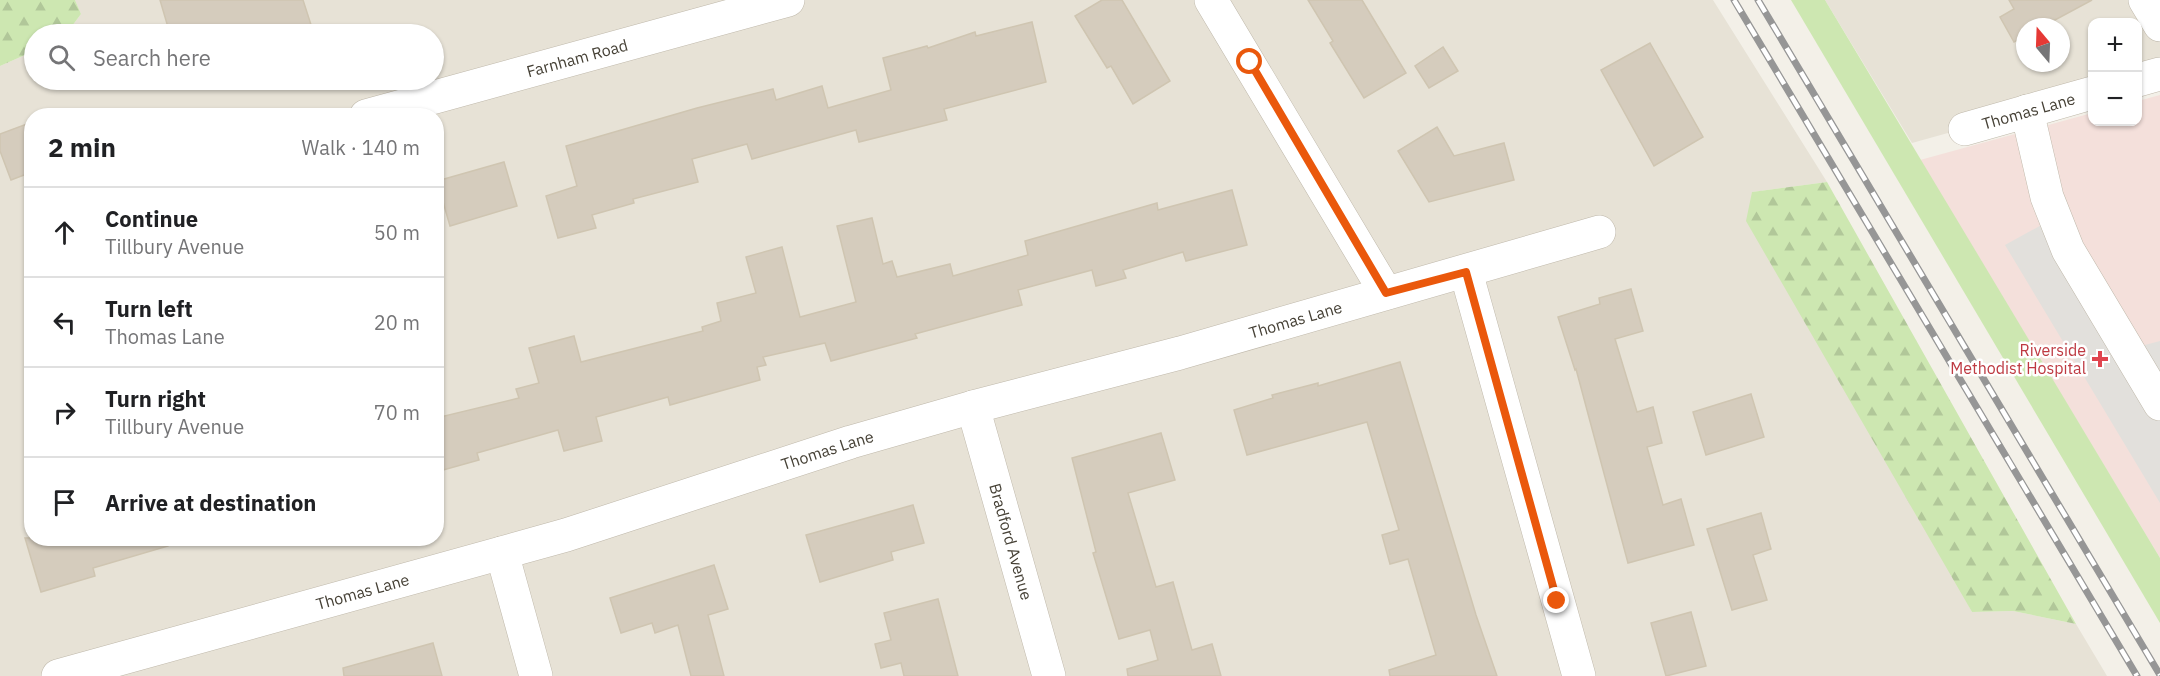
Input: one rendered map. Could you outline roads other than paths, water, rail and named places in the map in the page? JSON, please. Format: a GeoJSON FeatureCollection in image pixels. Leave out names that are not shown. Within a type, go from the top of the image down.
{"type":"FeatureCollection","features":[{"type":"Feature","properties":{"kind":"street","name":"Farnham Road"},"geometry":{"type":"LineString","coordinates":[[395,108],[788,0]]}},
{"type":"Feature","properties":{"kind":"street"},"geometry":{"type":"LineString","coordinates":[[1211,0],[1386,293]]}},
{"type":"Feature","properties":{"kind":"street"},"geometry":{"type":"LineString","coordinates":[[2145,0],[2160,25]]}},
{"type":"Feature","properties":{"kind":"street"},"geometry":{"type":"LineString","coordinates":[[2142,79],[2160,74]]}},
{"type":"Feature","properties":{"kind":"street","name":"Thomas Lane"},"geometry":{"type":"LineString","coordinates":[[1965,129],[2088,94]]}},
{"type":"Feature","properties":{"kind":"street"},"geometry":{"type":"LineString","coordinates":[[2027,111],[2046,197],[2067,250],[2160,404]]}},
{"type":"Feature","properties":{"kind":"street","name":"Thomas Lane"},"geometry":{"type":"LineString","coordinates":[[58,676],[566,536],[850,441],[1179,353],[1599,232]]}},
{"type":"Feature","properties":{"kind":"street"},"geometry":{"type":"LineString","coordinates":[[1466,272],[1579,676]]}},
{"type":"Feature","properties":{"kind":"street","name":"Bradford Avenue"},"geometry":{"type":"LineString","coordinates":[[973,407],[1049,676]]}},
{"type":"Feature","properties":{"kind":"street"},"geometry":{"type":"LineString","coordinates":[[502,553],[536,676]]}},
{"type":"Feature","properties":{"kind":"railway"},"geometry":{"type":"LineString","coordinates":[[1734,0],[2137,676]]}},
{"type":"Feature","properties":{"kind":"railway"},"geometry":{"type":"LineString","coordinates":[[1758,0],[2160,675]]}},
{"type":"Feature","properties":{"kind":"place","name":"Riverside Methodist Hospital"},"geometry":{"type":"Point","coordinates":[2100,359]}}]}
